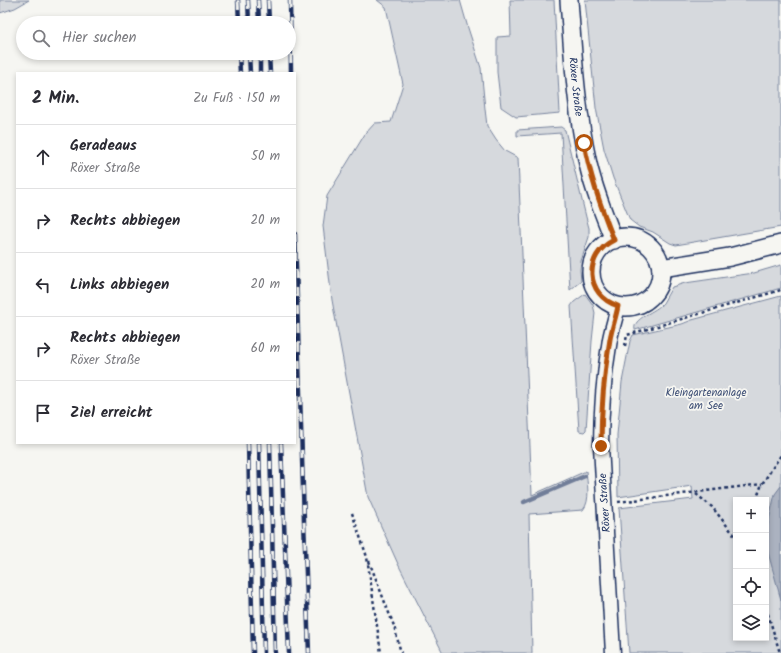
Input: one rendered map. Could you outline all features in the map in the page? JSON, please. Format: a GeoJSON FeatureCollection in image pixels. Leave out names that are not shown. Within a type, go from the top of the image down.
{"type":"FeatureCollection","features":[{"type":"Feature","properties":{"kind":"street","name":"Röxer Straße"},"geometry":{"type":"LineString","coordinates":[[569,0],[579,120],[588,165],[596,192],[614,240]]}},
{"type":"Feature","properties":{"kind":"street"},"geometry":{"type":"LineString","coordinates":[[620,238],[633,238],[644,242],[657,256],[661,268],[658,287],[650,298],[644,302],[632,306],[618,306],[602,297],[595,287],[592,275],[593,262],[599,251],[603,246],[620,238]]}},
{"type":"Feature","properties":{"kind":"street"},"geometry":{"type":"LineString","coordinates":[[661,268],[730,257],[781,244]]}},
{"type":"Feature","properties":{"kind":"street","name":"Röxer Straße"},"geometry":{"type":"LineString","coordinates":[[613,653],[601,446],[601,417],[610,339],[618,306]]}},
{"type":"Feature","properties":{"kind":"path"},"geometry":{"type":"LineString","coordinates":[[624,350],[627,335],[781,290]]}},
{"type":"Feature","properties":{"kind":"path"},"geometry":{"type":"LineString","coordinates":[[757,497],[762,484],[781,455]]}},
{"type":"Feature","properties":{"kind":"path"},"geometry":{"type":"LineString","coordinates":[[616,502],[762,484]]}},
{"type":"Feature","properties":{"kind":"path"},"geometry":{"type":"LineString","coordinates":[[695,493],[712,507],[733,533]]}},
{"type":"Feature","properties":{"kind":"path"},"geometry":{"type":"LineString","coordinates":[[352,513],[367,557],[394,626],[401,653]]}},
{"type":"Feature","properties":{"kind":"path"},"geometry":{"type":"LineString","coordinates":[[367,557],[381,653]]}},
{"type":"Feature","properties":{"kind":"path"},"geometry":{"type":"LineString","coordinates":[[769,618],[780,653]]}},
{"type":"Feature","properties":{"kind":"green space"},"geometry":{"type":"Polygon","coordinates":[[[0,0],[29,0],[15,8],[0,13],[0,0]]]}},
{"type":"Feature","properties":{"kind":"green space"},"geometry":{"type":"Polygon","coordinates":[[[377,0],[460,0],[481,68],[487,126],[505,151],[518,158],[532,495],[586,471],[588,491],[587,502],[583,510],[529,514],[532,653],[443,653],[398,564],[368,497],[332,300],[323,226],[327,196],[365,134],[375,123],[391,122],[403,84],[386,7],[377,0]]]}},
{"type":"Feature","properties":{"kind":"green space"},"geometry":{"type":"Polygon","coordinates":[[[510,0],[554,0],[560,113],[516,117],[501,107],[497,72],[497,37],[511,36],[510,0]]]}},
{"type":"Feature","properties":{"kind":"green space"},"geometry":{"type":"Polygon","coordinates":[[[585,0],[781,0],[781,227],[676,245],[670,243],[653,232],[639,227],[630,220],[613,178],[604,149],[596,108],[585,0]]]}},
{"type":"Feature","properties":{"kind":"green space"},"geometry":{"type":"Polygon","coordinates":[[[561,127],[565,130],[589,228],[589,237],[581,261],[581,281],[570,290],[561,133],[517,136],[517,130],[561,127]]]}},
{"type":"Feature","properties":{"kind":"green space"},"geometry":{"type":"Polygon","coordinates":[[[781,265],[781,288],[635,330],[637,322],[663,303],[672,287],[685,283],[754,273],[781,265]]]}},
{"type":"Feature","properties":{"kind":"green space"},"geometry":{"type":"Polygon","coordinates":[[[585,294],[593,305],[595,313],[586,430],[584,432],[579,431],[571,306],[585,294]]]}},
{"type":"Feature","properties":{"kind":"green space","name":"Kleingartenanlage am See"},"geometry":{"type":"Polygon","coordinates":[[[781,296],[781,653],[629,653],[619,508],[693,499],[692,486],[618,497],[617,435],[622,382],[630,341],[633,335],[682,324],[781,296]]]}},
{"type":"Feature","properties":{"kind":"shaded area"},"geometry":{"type":"Polygon","coordinates":[[[781,486],[781,600],[769,556],[769,519],[775,494],[781,486]]]}},
{"type":"Feature","properties":{"kind":"waterway"},"geometry":{"type":"LineString","coordinates":[[524,502],[585,476]]}},
{"type":"Feature","properties":{"kind":"railway"},"geometry":{"type":"LineString","coordinates":[[238,0],[239,16]]}},
{"type":"Feature","properties":{"kind":"railway"},"geometry":{"type":"LineString","coordinates":[[248,0],[249,16]]}},
{"type":"Feature","properties":{"kind":"railway"},"geometry":{"type":"LineString","coordinates":[[258,0],[259,16]]}},
{"type":"Feature","properties":{"kind":"railway"},"geometry":{"type":"LineString","coordinates":[[268,0],[269,16]]}},
{"type":"Feature","properties":{"kind":"railway"},"geometry":{"type":"LineString","coordinates":[[290,0],[290,16]]}},
{"type":"Feature","properties":{"kind":"railway"},"geometry":{"type":"LineString","coordinates":[[239,60],[240,72]]}},
{"type":"Feature","properties":{"kind":"railway"},"geometry":{"type":"LineString","coordinates":[[249,60],[250,72]]}},
{"type":"Feature","properties":{"kind":"railway"},"geometry":{"type":"LineString","coordinates":[[260,60],[260,72]]}},
{"type":"Feature","properties":{"kind":"railway"},"geometry":{"type":"LineString","coordinates":[[269,60],[270,72]]}},
{"type":"Feature","properties":{"kind":"railway"},"geometry":{"type":"LineString","coordinates":[[291,60],[291,72]]}},
{"type":"Feature","properties":{"kind":"railway"},"geometry":{"type":"LineString","coordinates":[[296,266],[309,653]]}},
{"type":"Feature","properties":{"kind":"railway"},"geometry":{"type":"LineString","coordinates":[[248,444],[253,653]]}},
{"type":"Feature","properties":{"kind":"railway"},"geometry":{"type":"LineString","coordinates":[[259,444],[264,653]]}},
{"type":"Feature","properties":{"kind":"railway"},"geometry":{"type":"LineString","coordinates":[[270,444],[275,653]]}},
{"type":"Feature","properties":{"kind":"railway"},"geometry":{"type":"LineString","coordinates":[[281,444],[289,653]]}},
{"type":"Feature","properties":{"kind":"route"},"geometry":{"type":"LineString","coordinates":[[584,143],[588,165],[596,192],[614,240],[603,246],[596,256],[592,269],[593,282],[602,297],[618,306],[610,339],[605,373],[601,417],[601,446]]}}]}
